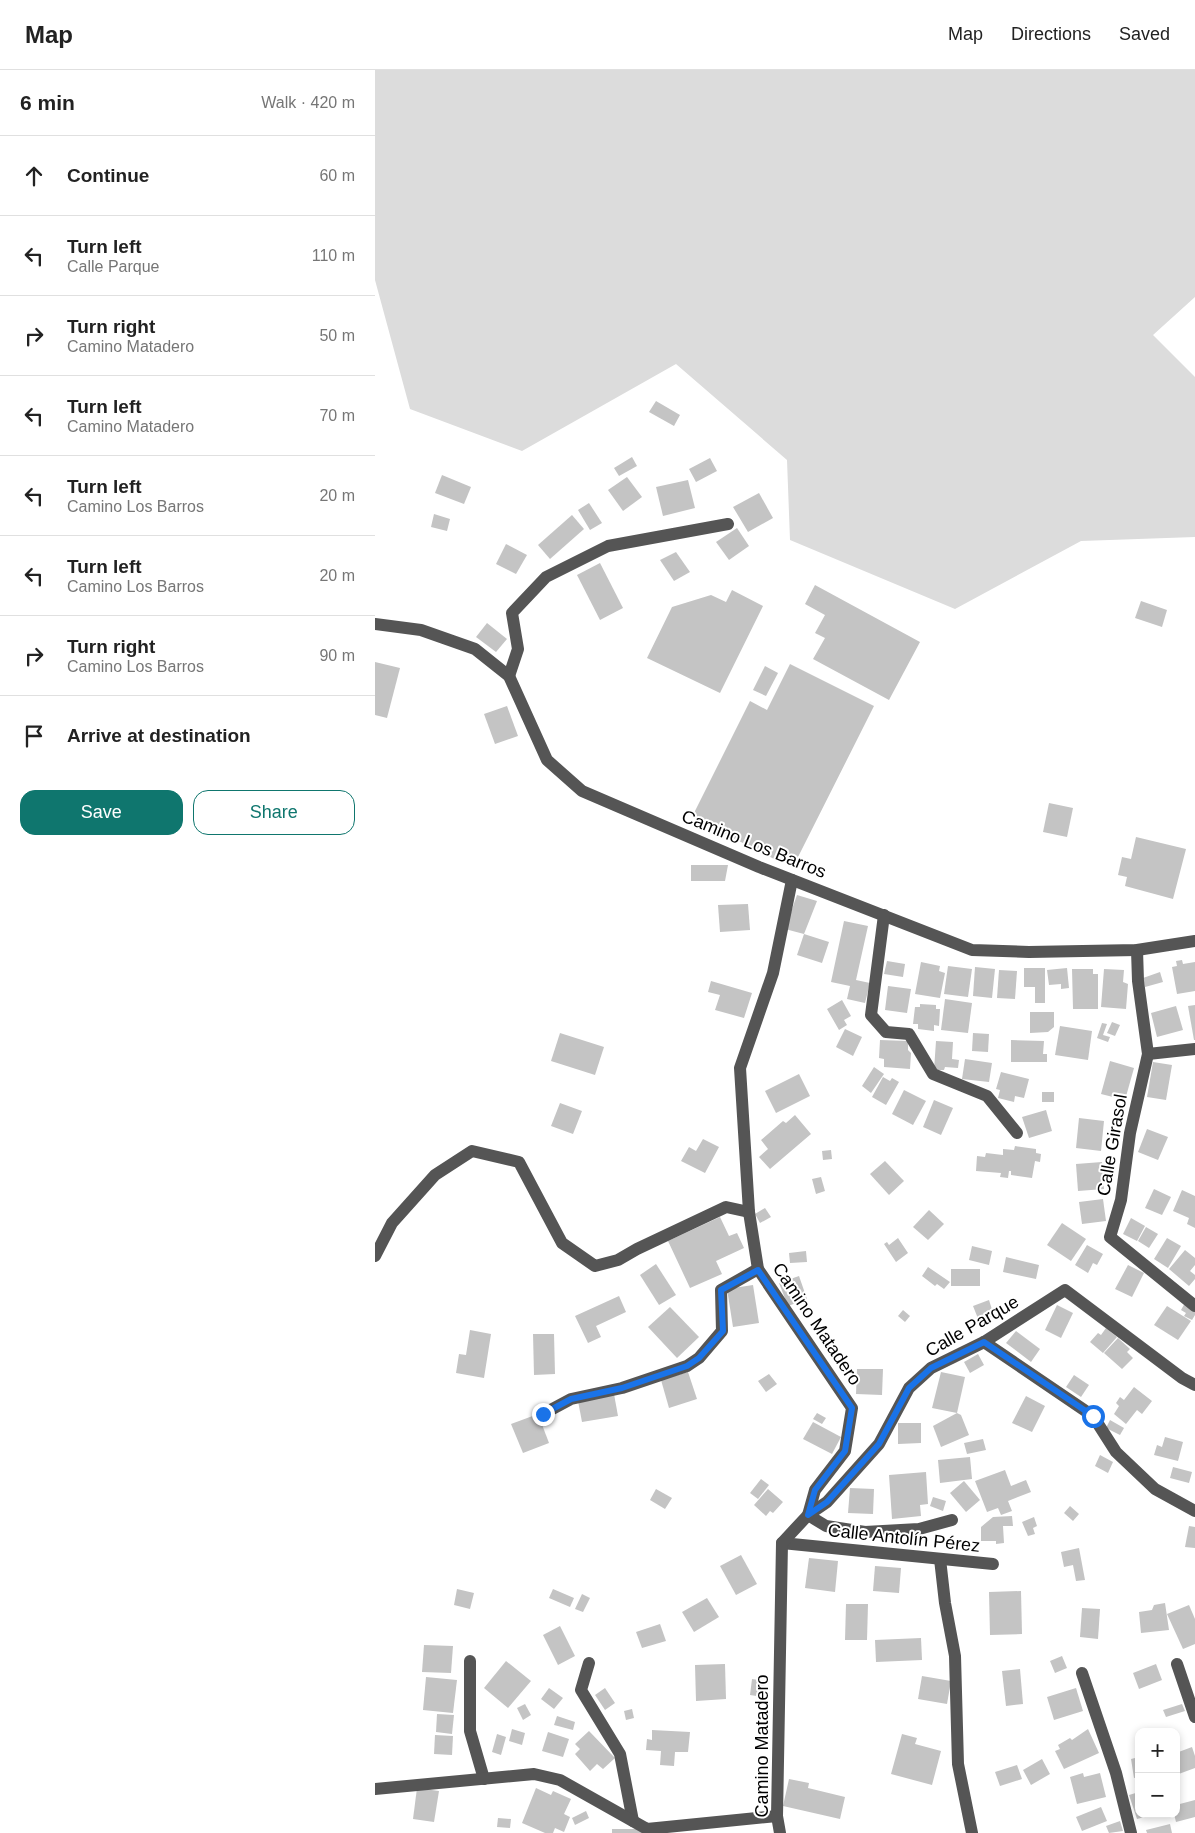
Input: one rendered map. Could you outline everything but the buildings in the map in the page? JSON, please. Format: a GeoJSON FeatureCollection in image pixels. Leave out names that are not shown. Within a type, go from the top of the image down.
{"type":"FeatureCollection","features":[{"type":"Feature","properties":{"kind":"street"},"geometry":{"type":"LineString","coordinates":[[509,676],[518,649],[512,613],[546,576],[609,546],[728,524]]}},
{"type":"Feature","properties":{"kind":"street","name":"Camino Los Barros"},"geometry":{"type":"LineString","coordinates":[[375,624],[383,623],[421,630],[475,649],[509,676],[547,760],[582,791],[791,880],[972,950],[1029,952],[1137,950],[1195,941]]}},
{"type":"Feature","properties":{"kind":"street","name":"Camino Matadero"},"geometry":{"type":"LineString","coordinates":[[780,1833],[777,1816],[782,1543],[808,1515],[815,1490],[845,1451],[852,1408],[758,1270],[749,1212],[739,1068],[773,973],[791,880]]}},
{"type":"Feature","properties":{"kind":"street"},"geometry":{"type":"LineString","coordinates":[[884,915],[871,1015],[886,1032],[909,1034],[933,1074],[987,1096],[1017,1133]]}},
{"type":"Feature","properties":{"kind":"street","name":"Calle Girasol"},"geometry":{"type":"LineString","coordinates":[[1137,950],[1138,980],[1148,1054],[1130,1133],[1121,1200],[1110,1237],[1195,1306]]}},
{"type":"Feature","properties":{"kind":"street"},"geometry":{"type":"LineString","coordinates":[[1148,1054],[1195,1050]]}},
{"type":"Feature","properties":{"kind":"street"},"geometry":{"type":"LineString","coordinates":[[375,1256],[392,1223],[435,1175],[472,1151],[519,1162],[562,1243],[595,1266],[619,1260],[637,1249],[726,1207],[749,1212]]}},
{"type":"Feature","properties":{"kind":"street"},"geometry":{"type":"LineString","coordinates":[[543,1414],[571,1399],[622,1388],[663,1374],[699,1358],[723,1331],[721,1290],[758,1270]]}},
{"type":"Feature","properties":{"kind":"street","name":"Calle Parque"},"geometry":{"type":"LineString","coordinates":[[808,1515],[827,1502],[879,1444],[909,1388],[931,1368],[984,1342],[1065,1290],[1182,1378],[1195,1385]]}},
{"type":"Feature","properties":{"kind":"street"},"geometry":{"type":"LineString","coordinates":[[984,1342],[1093,1416],[1116,1452],[1155,1489],[1195,1511]]}},
{"type":"Feature","properties":{"kind":"street"},"geometry":{"type":"LineString","coordinates":[[808,1515],[826,1526],[865,1532],[919,1529],[952,1520]]}},
{"type":"Feature","properties":{"kind":"street","name":"Calle Antolín Pérez"},"geometry":{"type":"LineString","coordinates":[[782,1543],[993,1564]]}},
{"type":"Feature","properties":{"kind":"street"},"geometry":{"type":"LineString","coordinates":[[940,1559],[945,1603],[955,1656],[958,1764],[972,1833]]}},
{"type":"Feature","properties":{"kind":"street"},"geometry":{"type":"LineString","coordinates":[[470,1661],[470,1732],[484,1779]]}},
{"type":"Feature","properties":{"kind":"street"},"geometry":{"type":"LineString","coordinates":[[589,1663],[581,1690],[620,1754],[633,1821]]}},
{"type":"Feature","properties":{"kind":"street"},"geometry":{"type":"LineString","coordinates":[[1177,1664],[1195,1717]]}},
{"type":"Feature","properties":{"kind":"street"},"geometry":{"type":"LineString","coordinates":[[1081,1673],[1116,1773],[1131,1833]]}},
{"type":"Feature","properties":{"kind":"street"},"geometry":{"type":"LineString","coordinates":[[375,1790],[534,1774],[560,1780],[647,1829],[777,1816]]}},
{"type":"Feature","properties":{"kind":"shaded area"},"geometry":{"type":"Polygon","coordinates":[[[375,70],[1195,70],[1195,297],[1153,335],[1195,377],[1195,537],[1081,541],[955,609],[790,540],[787,460],[676,364],[522,451],[410,409],[375,280],[375,70]]]}},
{"type":"Feature","properties":{"kind":"route"},"geometry":{"type":"LineString","coordinates":[[543,1414],[571,1399],[622,1388],[687,1366],[699,1358],[723,1331],[721,1290],[758,1270],[852,1408],[845,1451],[815,1490],[808,1515],[827,1502],[879,1444],[909,1388],[931,1368],[984,1342],[1093,1416]]}}]}
